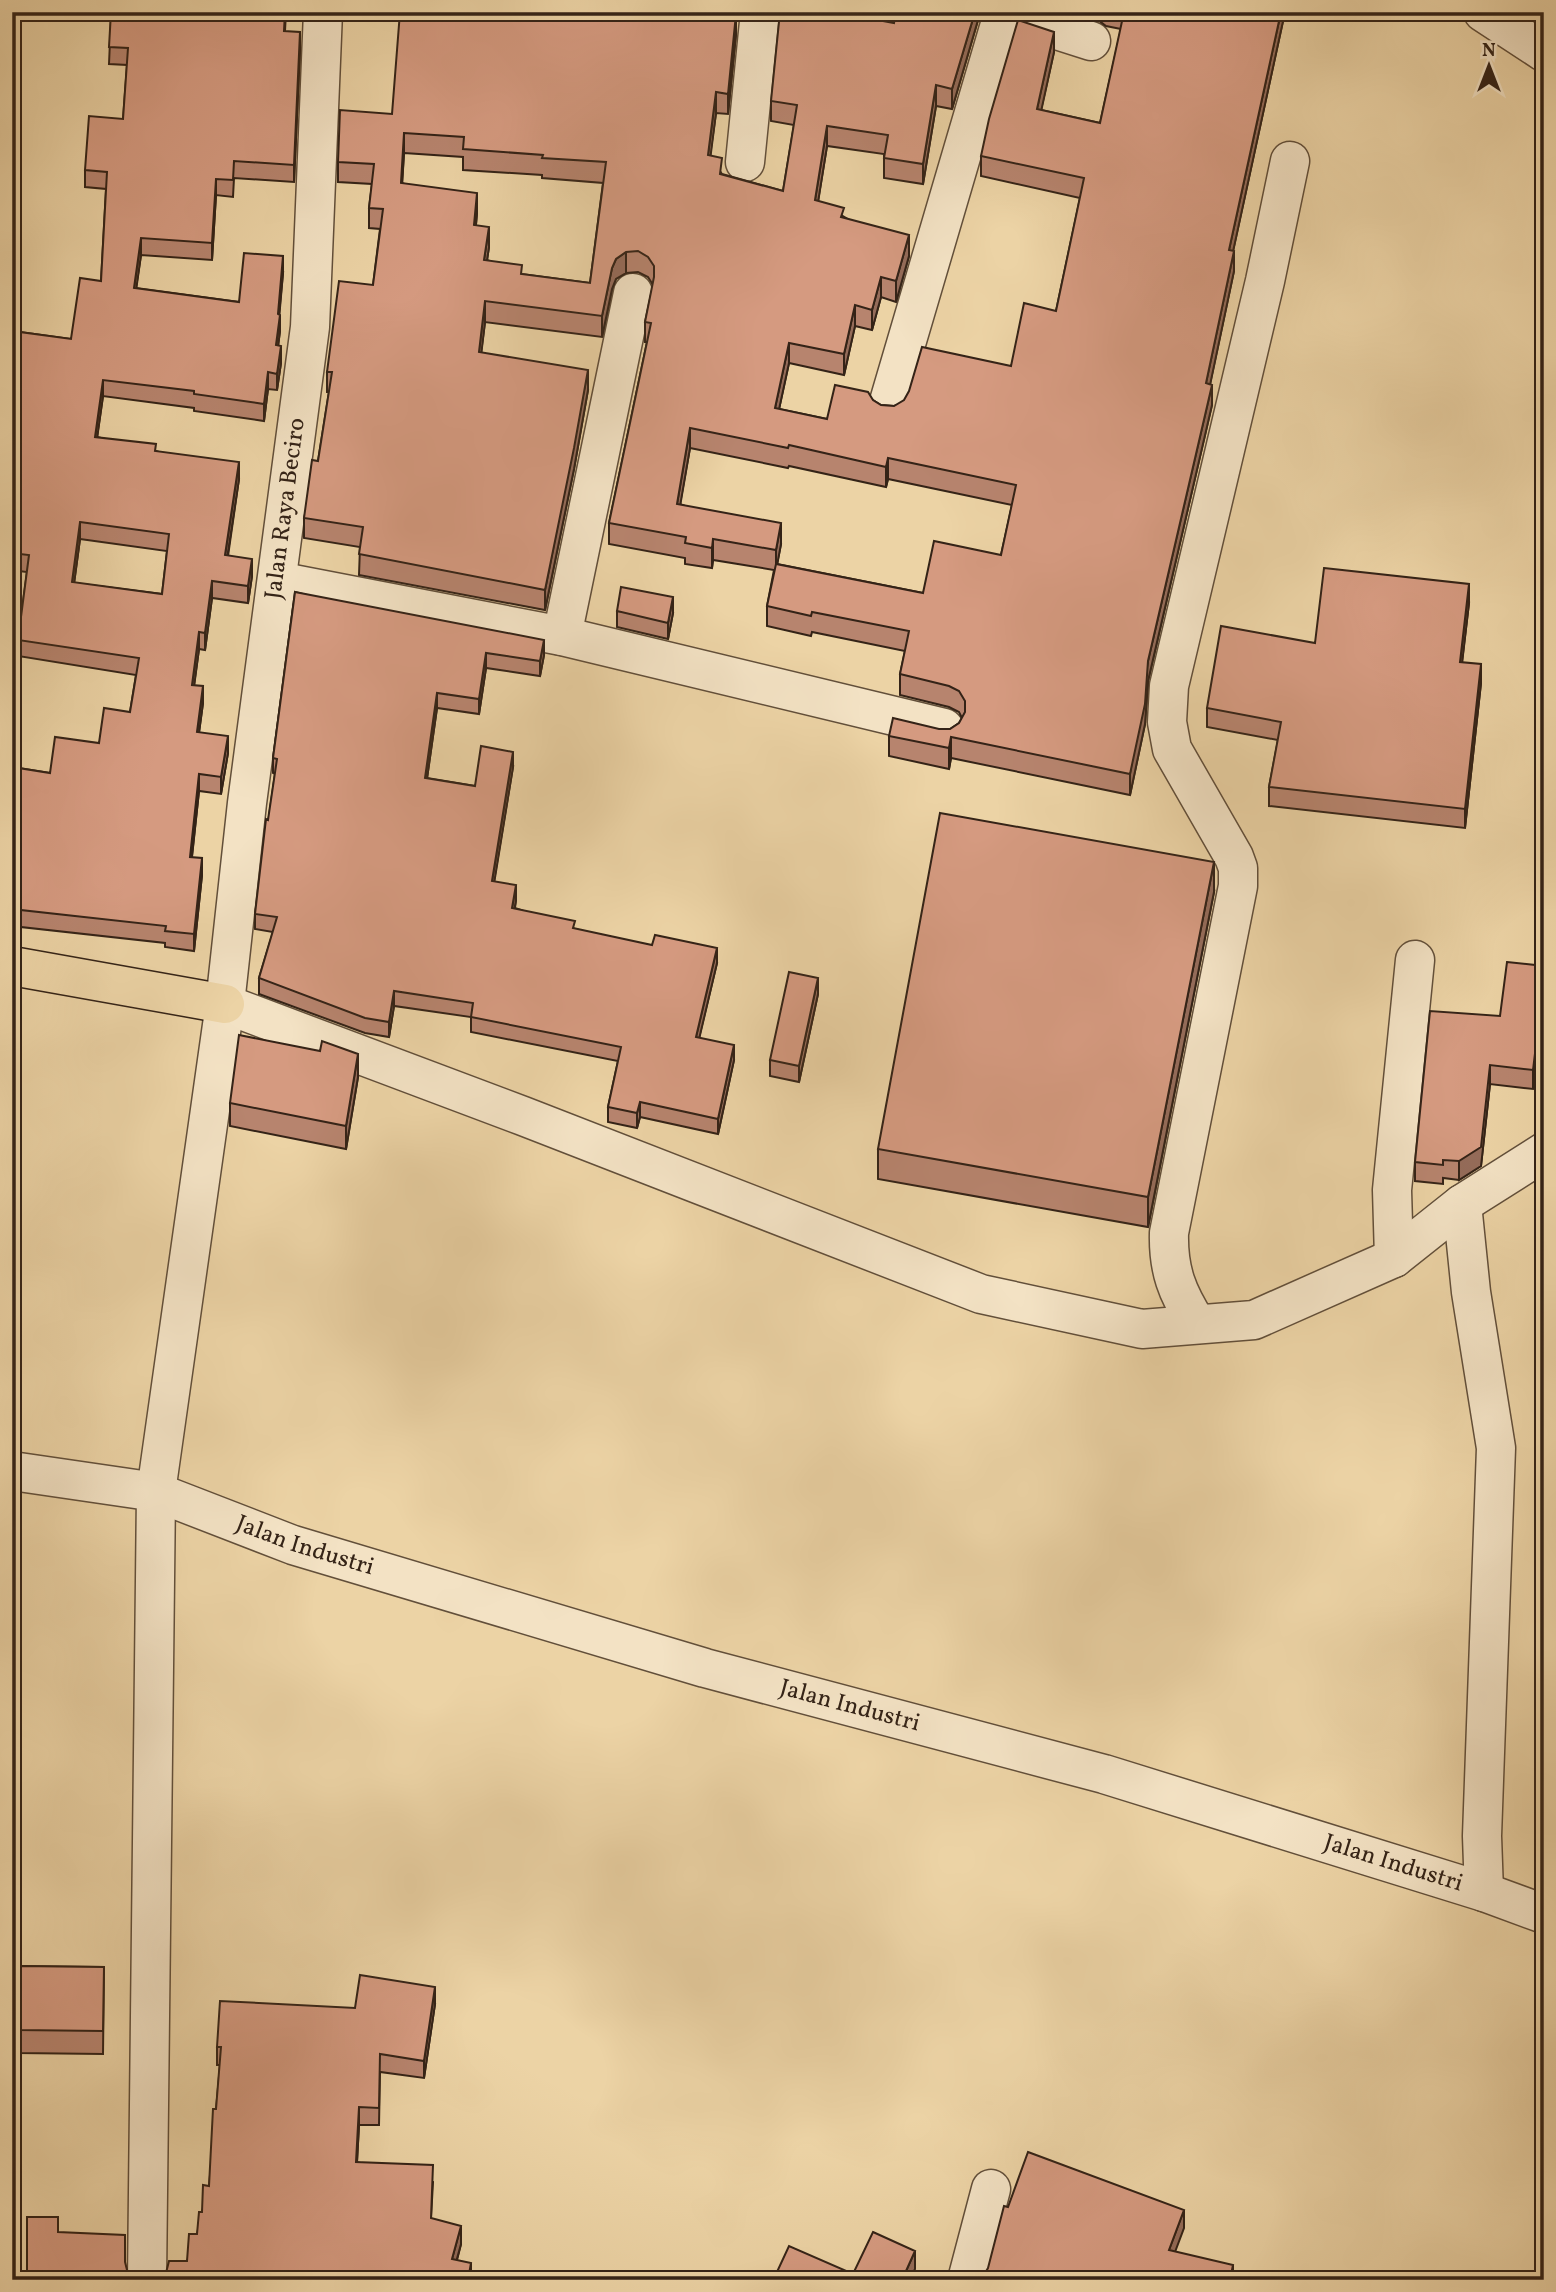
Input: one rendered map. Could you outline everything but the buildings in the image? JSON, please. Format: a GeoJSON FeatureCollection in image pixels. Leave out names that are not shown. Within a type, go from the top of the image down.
{"type":"FeatureCollection","features":[{"type":"Feature","properties":{"kind":"main road"},"geometry":{"type":"LineString","coordinates":[[12,966],[225,1004]]}},
{"type":"Feature","properties":{"kind":"street","name":"Jalan Raya Beciro"},"geometry":{"type":"LineString","coordinates":[[147,2280],[156,1492],[225,1004],[247,803],[310,327],[323,12]]}},
{"type":"Feature","properties":{"kind":"street"},"geometry":{"type":"LineString","coordinates":[[745,162],[760,12]]}},
{"type":"Feature","properties":{"kind":"street"},"geometry":{"type":"LineString","coordinates":[[1483,12],[1544,52]]}},
{"type":"Feature","properties":{"kind":"street"},"geometry":{"type":"LineString","coordinates":[[888,405],[1002,13],[1091,41]]}},
{"type":"Feature","properties":{"kind":"street"},"geometry":{"type":"LineString","coordinates":[[1197,1324],[1170,1271],[1169,1233],[1238,886],[1238,868],[1172,748],[1167,722],[1169,686],[1265,281],[1290,161]]}},
{"type":"Feature","properties":{"kind":"street"},"geometry":{"type":"LineString","coordinates":[[562,636],[633,293]]}},
{"type":"Feature","properties":{"kind":"street"},"geometry":{"type":"LineString","coordinates":[[277,581],[562,636],[944,728]]}},
{"type":"Feature","properties":{"kind":"street"},"geometry":{"type":"LineString","coordinates":[[1394,1258],[1392,1191],[1415,960]]}},
{"type":"Feature","properties":{"kind":"street"},"geometry":{"type":"LineString","coordinates":[[225,1004],[523,1116],[981,1294],[1142,1329],[1254,1320],[1394,1258],[1462,1205],[1544,1152]]}},
{"type":"Feature","properties":{"kind":"street"},"geometry":{"type":"LineString","coordinates":[[1462,1205],[1471,1292],[1496,1448],[1482,1836],[1484,1892]]}},
{"type":"Feature","properties":{"kind":"street","name":"Jalan Industri"},"geometry":{"type":"LineString","coordinates":[[12,1471],[156,1492],[293,1545],[705,1668],[1104,1774],[1484,1892],[1544,1914]]}},
{"type":"Feature","properties":{"kind":"street"},"geometry":{"type":"LineString","coordinates":[[967,2280],[992,2189]]}}]}
